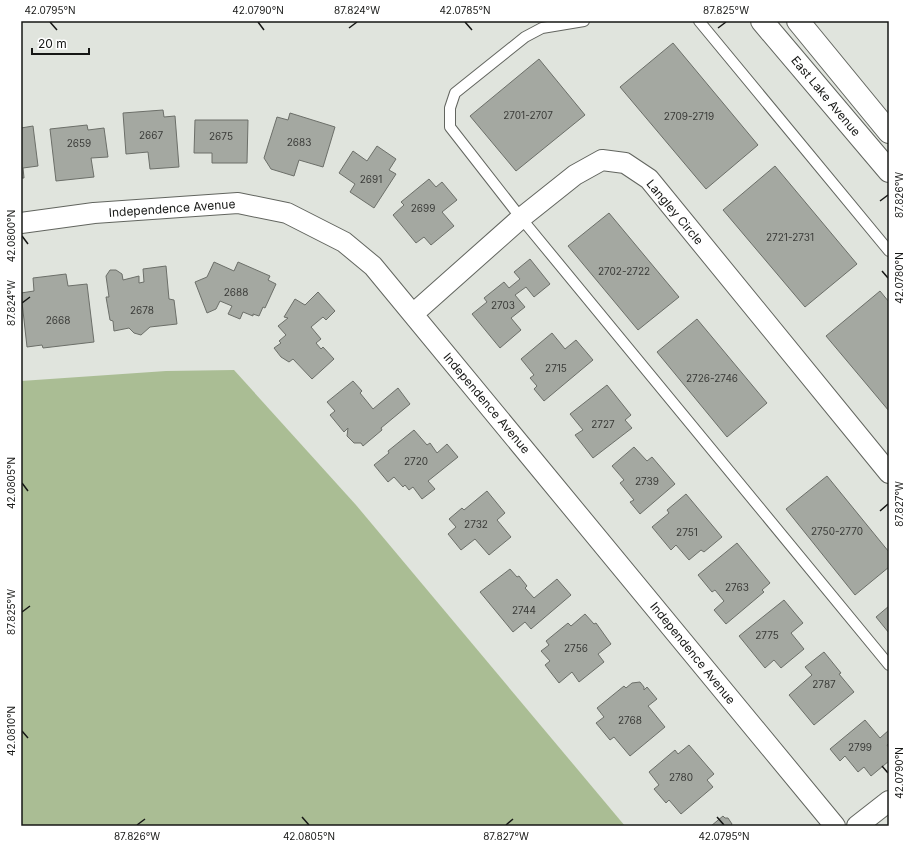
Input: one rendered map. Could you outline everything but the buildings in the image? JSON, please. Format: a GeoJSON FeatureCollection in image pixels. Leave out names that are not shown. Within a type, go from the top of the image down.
{"type":"FeatureCollection","features":[{"type":"Feature","properties":{"kind":"main road","name":"East Lake Avenue"},"geometry":{"type":"LineString","coordinates":[[762,21],[889,171]]}},
{"type":"Feature","properties":{"kind":"main road","name":"East Lake Avenue"},"geometry":{"type":"LineString","coordinates":[[798,21],[889,132]]}},
{"type":"Feature","properties":{"kind":"street","name":"Langley Circle"},"geometry":{"type":"LineString","coordinates":[[414,314],[521,218],[575,175],[602,160],[625,162],[650,179],[889,473]]}},
{"type":"Feature","properties":{"kind":"street","name":"Independence Avenue"},"geometry":{"type":"LineString","coordinates":[[21,223],[94,213],[238,203],[287,213],[344,242],[373,266],[414,314],[835,826]]}},
{"type":"Feature","properties":{"kind":"street"},"geometry":{"type":"LineString","coordinates":[[857,826],[889,801]]}},
{"type":"Feature","properties":{"kind":"lane"},"geometry":{"type":"LineString","coordinates":[[584,21],[542,28],[525,37],[455,93],[450,108],[450,127],[521,218],[889,664]]}},
{"type":"Feature","properties":{"kind":"lane"},"geometry":{"type":"LineString","coordinates":[[699,21],[889,251]]}},
{"type":"Feature","properties":{"kind":"green space"},"geometry":{"type":"Polygon","coordinates":[[[234,370],[356,505],[625,826],[21,826],[21,381],[166,371],[234,370]]]}}]}
